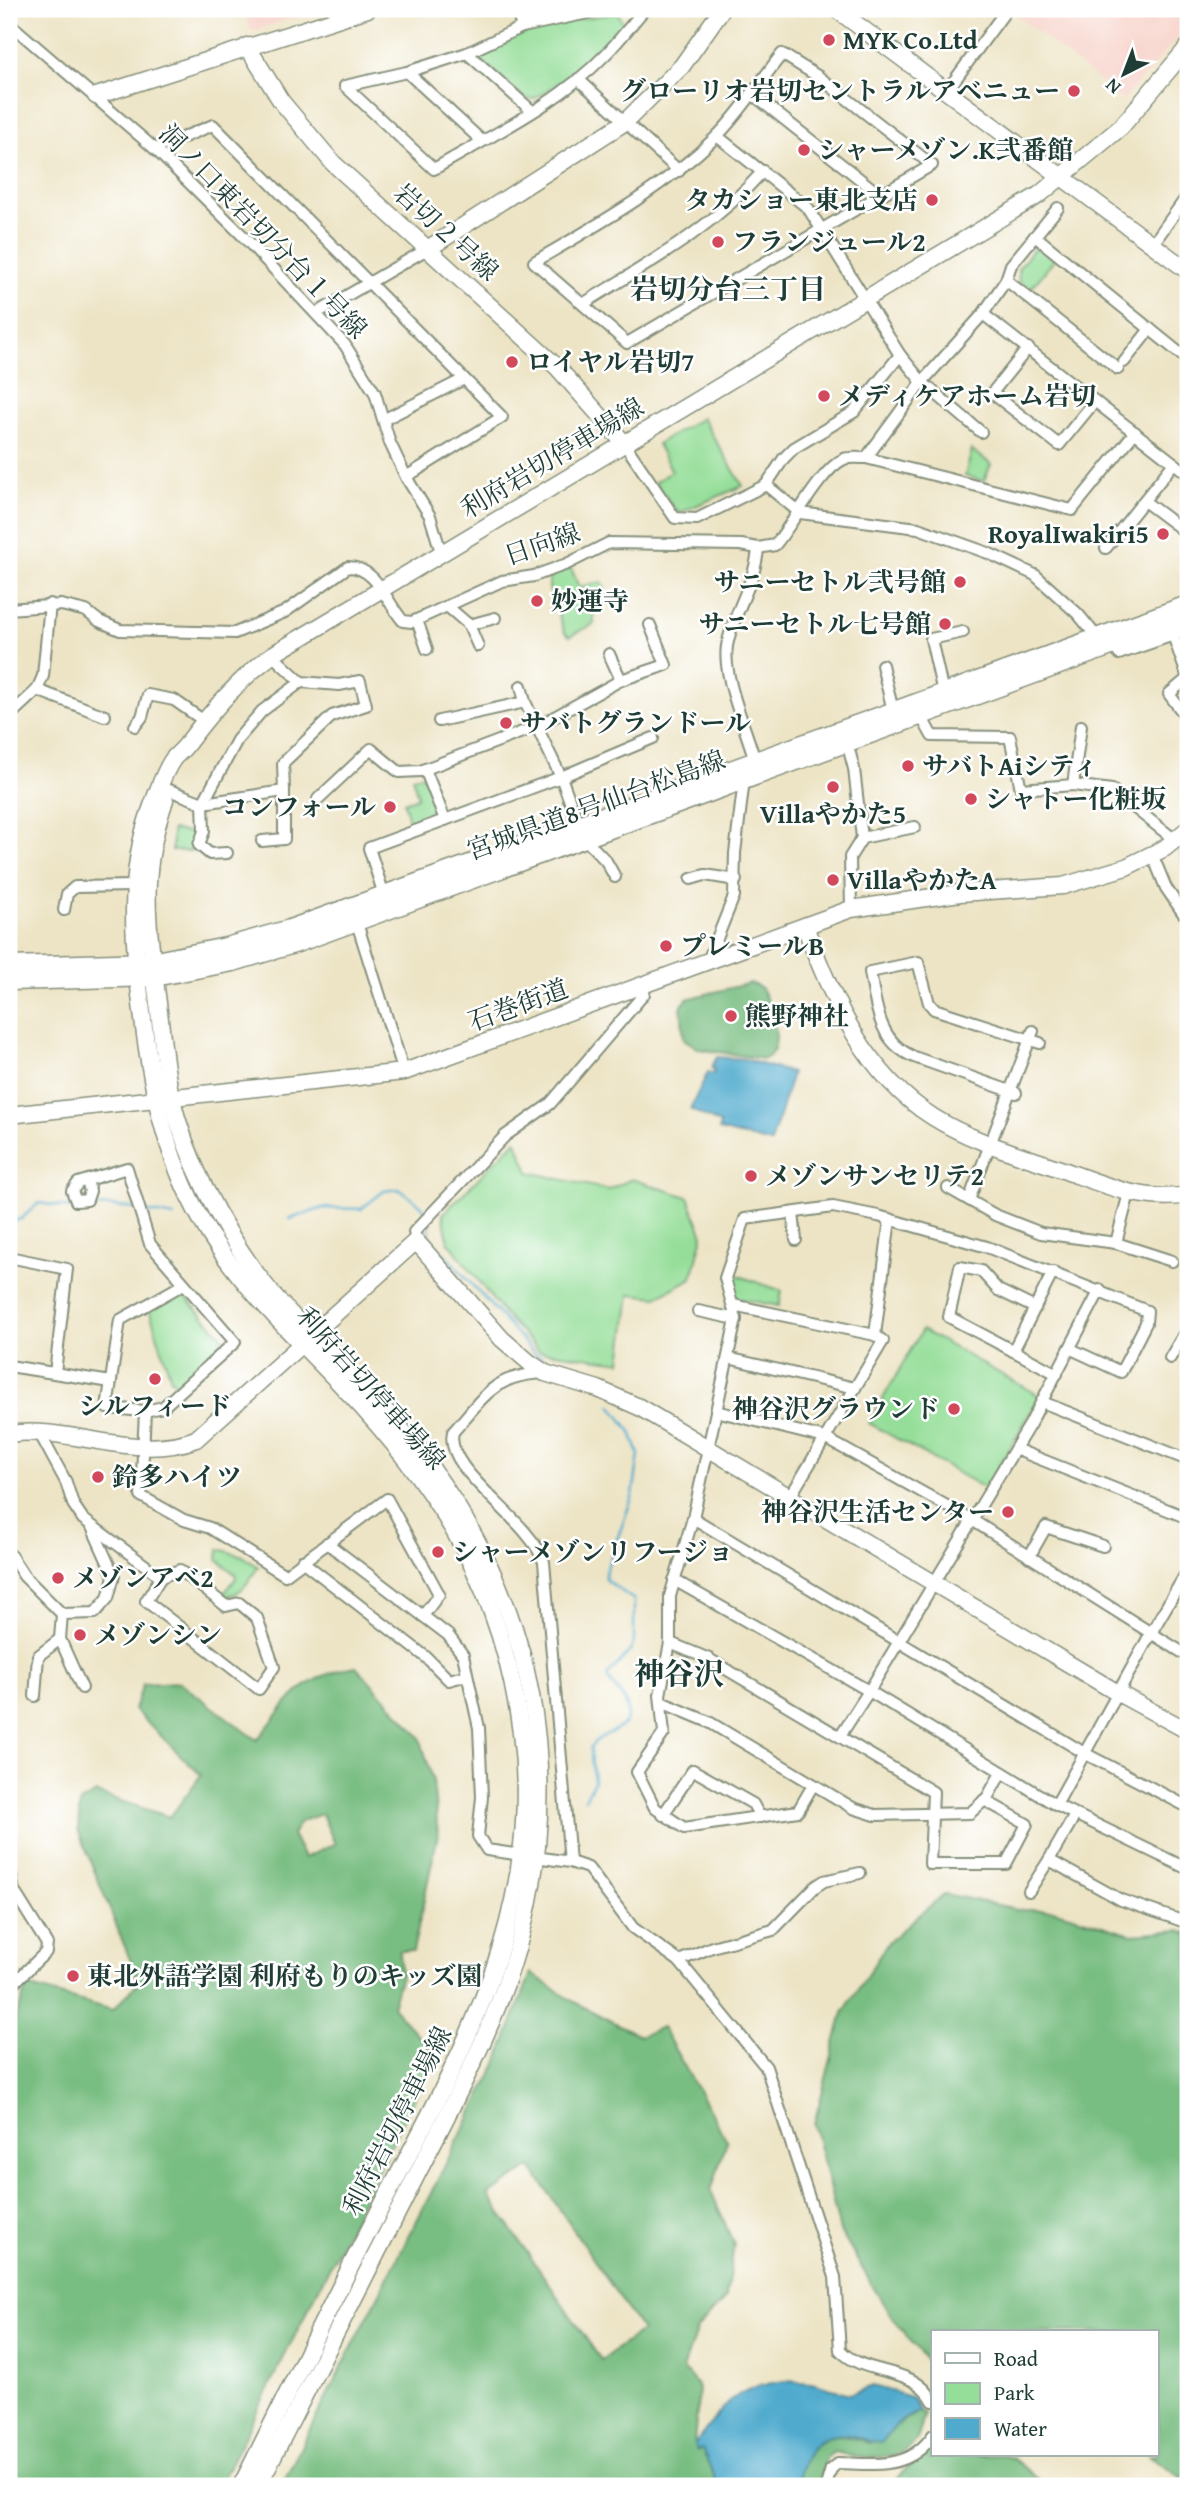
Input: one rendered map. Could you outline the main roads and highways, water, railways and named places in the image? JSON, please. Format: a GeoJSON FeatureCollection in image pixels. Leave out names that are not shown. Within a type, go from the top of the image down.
{"type":"FeatureCollection","features":[{"type":"Feature","properties":{"kind":"main road","name":"宮城県道8号仙台松島線"},"geometry":{"type":"LineString","coordinates":[[9,966],[145,971],[264,936],[744,780],[921,716],[1188,605]]}},
{"type":"Feature","properties":{"kind":"main road","name":"宮城県道8号仙台松島線"},"geometry":{"type":"LineString","coordinates":[[9,981],[233,962],[356,920],[755,761],[893,711],[1107,638],[1188,618]]}},
{"type":"Feature","properties":{"kind":"water"},"geometry":{"type":"Polygon","coordinates":[[[717,1057],[744,1059],[792,1073],[771,1143],[719,1130],[720,1124],[690,1109],[708,1072],[713,1074],[715,1070],[711,1068],[717,1057]]]}},
{"type":"Feature","properties":{"kind":"water"},"geometry":{"type":"Polygon","coordinates":[[[786,2381],[811,2383],[850,2394],[873,2386],[912,2397],[919,2411],[899,2422],[881,2443],[849,2435],[827,2437],[818,2442],[806,2457],[796,2486],[719,2486],[702,2449],[697,2451],[694,2445],[731,2400],[741,2393],[786,2381]]]}},
{"type":"Feature","properties":{"kind":"waterway"},"geometry":{"type":"LineString","coordinates":[[290,1219],[323,1208],[361,1209],[384,1191],[399,1189],[422,1206],[426,1213]]}},
{"type":"Feature","properties":{"kind":"waterway"},"geometry":{"type":"LineString","coordinates":[[9,1222],[21,1219],[39,1203],[72,1208],[111,1206],[137,1209]]}},
{"type":"Feature","properties":{"kind":"waterway"},"geometry":{"type":"LineString","coordinates":[[143,1211],[174,1217]]}},
{"type":"Feature","properties":{"kind":"waterway"},"geometry":{"type":"LineString","coordinates":[[430,1222],[429,1237],[533,1352],[551,1363],[589,1373]]}},
{"type":"Feature","properties":{"kind":"waterway"},"geometry":{"type":"LineString","coordinates":[[585,1799],[594,1781],[590,1748],[601,1737],[616,1730],[626,1721],[626,1704],[607,1676],[630,1651],[634,1642],[634,1600],[606,1580],[605,1573],[633,1495],[639,1455],[631,1432],[611,1405]]}},
{"type":"Feature","properties":{"kind":"place","name":"MYK Co.Ltd"},"geometry":{"type":"Point","coordinates":[829,40]}},
{"type":"Feature","properties":{"kind":"place","name":"グローリオ岩切セントラルアベニュー"},"geometry":{"type":"Point","coordinates":[1074,91]}},
{"type":"Feature","properties":{"kind":"place","name":"シャーメゾン.K弐番館"},"geometry":{"type":"Point","coordinates":[804,150]}},
{"type":"Feature","properties":{"kind":"place","name":"タカショー東北支店"},"geometry":{"type":"Point","coordinates":[932,200]}},
{"type":"Feature","properties":{"kind":"place","name":"フランジュール2"},"geometry":{"type":"Point","coordinates":[718,242]}},
{"type":"Feature","properties":{"kind":"place","name":"ロイヤル岩切7"},"geometry":{"type":"Point","coordinates":[512,362]}},
{"type":"Feature","properties":{"kind":"place","name":"メディケアホーム岩切"},"geometry":{"type":"Point","coordinates":[824,396]}},
{"type":"Feature","properties":{"kind":"place","name":"RoyalIwakiri5"},"geometry":{"type":"Point","coordinates":[1163,534]}},
{"type":"Feature","properties":{"kind":"place","name":"サニーセトル弐号館"},"geometry":{"type":"Point","coordinates":[960,582]}},
{"type":"Feature","properties":{"kind":"place","name":"妙運寺"},"geometry":{"type":"Point","coordinates":[537,601]}},
{"type":"Feature","properties":{"kind":"place","name":"サニーセトル七号館"},"geometry":{"type":"Point","coordinates":[945,624]}},
{"type":"Feature","properties":{"kind":"place","name":"サバトグランドール"},"geometry":{"type":"Point","coordinates":[506,723]}},
{"type":"Feature","properties":{"kind":"place","name":"サバトAiシティ"},"geometry":{"type":"Point","coordinates":[908,766]}},
{"type":"Feature","properties":{"kind":"place","name":"Villaやかた5"},"geometry":{"type":"Point","coordinates":[833,787]}},
{"type":"Feature","properties":{"kind":"place","name":"シャトー化粧坂"},"geometry":{"type":"Point","coordinates":[971,799]}},
{"type":"Feature","properties":{"kind":"place","name":"コンフォール"},"geometry":{"type":"Point","coordinates":[390,807]}},
{"type":"Feature","properties":{"kind":"place","name":"VillaやかたA"},"geometry":{"type":"Point","coordinates":[833,880]}},
{"type":"Feature","properties":{"kind":"place","name":"プレミールB"},"geometry":{"type":"Point","coordinates":[666,946]}},
{"type":"Feature","properties":{"kind":"place","name":"熊野神社"},"geometry":{"type":"Point","coordinates":[731,1016]}},
{"type":"Feature","properties":{"kind":"place","name":"メゾンサンセリテ2"},"geometry":{"type":"Point","coordinates":[751,1176]}},
{"type":"Feature","properties":{"kind":"place","name":"シルフィード"},"geometry":{"type":"Point","coordinates":[155,1379]}},
{"type":"Feature","properties":{"kind":"place","name":"神谷沢グラウンド"},"geometry":{"type":"Point","coordinates":[954,1409]}},
{"type":"Feature","properties":{"kind":"place","name":"鈴多ハイツ"},"geometry":{"type":"Point","coordinates":[98,1477]}},
{"type":"Feature","properties":{"kind":"place","name":"神谷沢生活センター"},"geometry":{"type":"Point","coordinates":[1008,1512]}},
{"type":"Feature","properties":{"kind":"place","name":"シャーメゾンリフージョ"},"geometry":{"type":"Point","coordinates":[438,1552]}},
{"type":"Feature","properties":{"kind":"place","name":"メゾンアベ2"},"geometry":{"type":"Point","coordinates":[58,1578]}},
{"type":"Feature","properties":{"kind":"place","name":"メゾンシン"},"geometry":{"type":"Point","coordinates":[80,1635]}},
{"type":"Feature","properties":{"kind":"place","name":"東北外語学園 利府もりのキッズ園"},"geometry":{"type":"Point","coordinates":[73,1976]}},
{"type":"Feature","properties":{"kind":"district","name":"岩切分台三丁目"},"geometry":{"type":"Point","coordinates":[728,289]}},
{"type":"Feature","properties":{"kind":"district","name":"神谷沢"},"geometry":{"type":"Point","coordinates":[679,1674]}}]}
